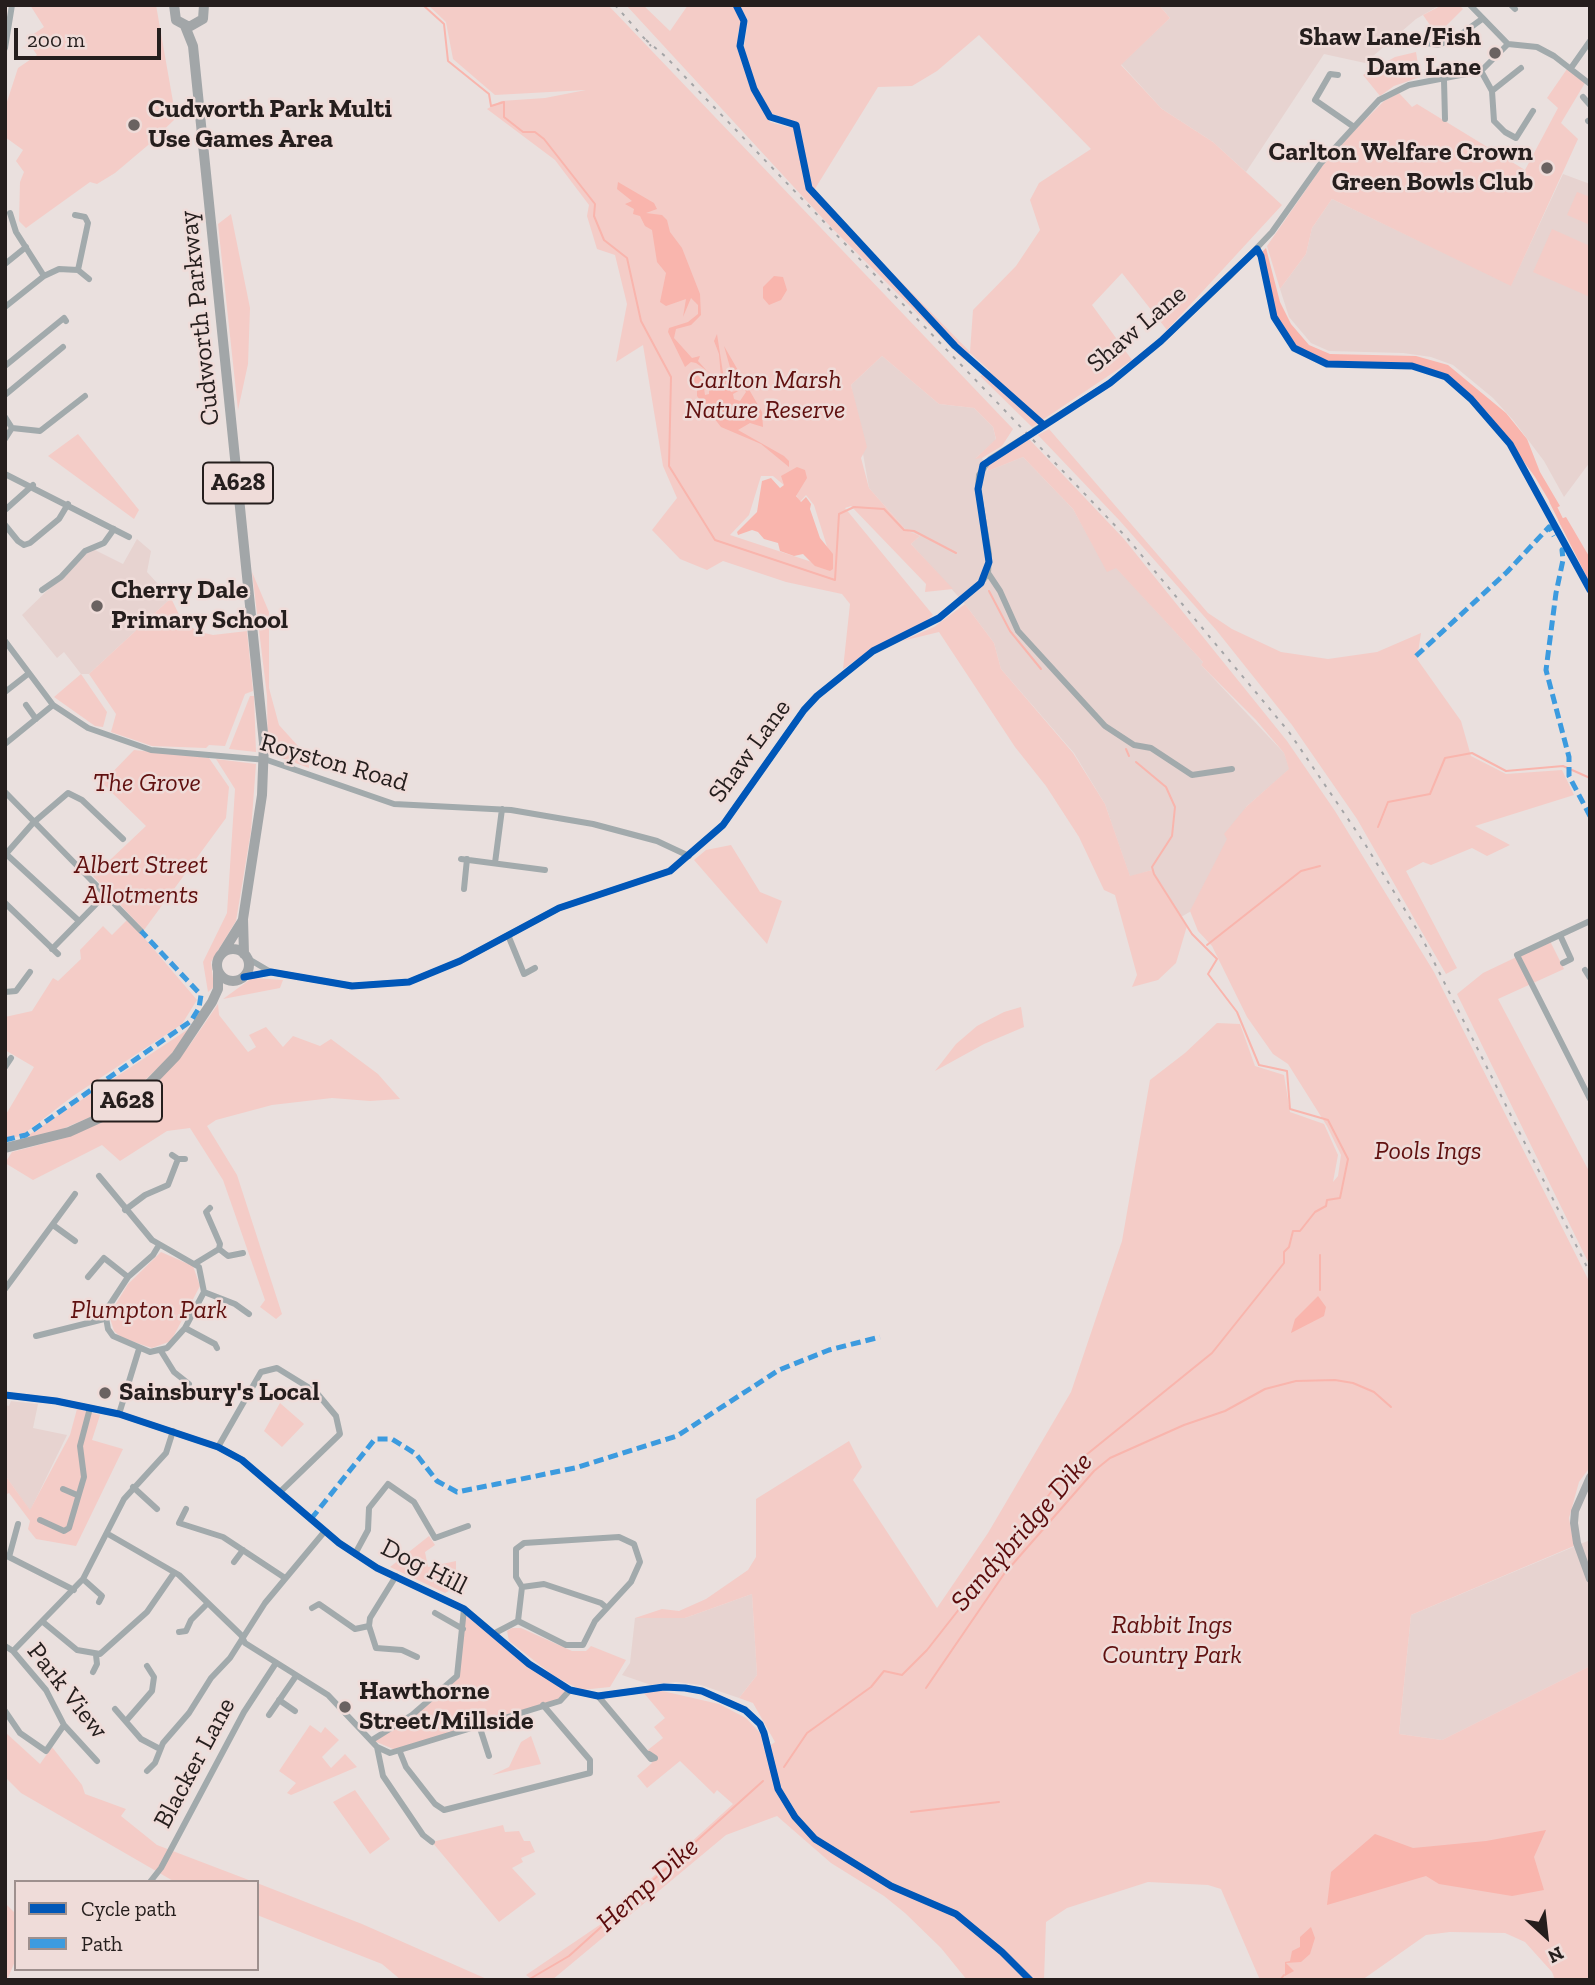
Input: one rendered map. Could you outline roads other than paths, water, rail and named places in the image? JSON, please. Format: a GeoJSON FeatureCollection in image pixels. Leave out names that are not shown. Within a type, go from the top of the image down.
{"type":"FeatureCollection","features":[{"type":"Feature","properties":{"kind":"highway","name":"A628"},"geometry":{"type":"LineString","coordinates":[[174,5],[176,20],[185,26]]}},
{"type":"Feature","properties":{"kind":"highway","name":"A628"},"geometry":{"type":"LineString","coordinates":[[200,23],[204,16],[204,5]]}},
{"type":"Feature","properties":{"kind":"highway"},"geometry":{"type":"LineString","coordinates":[[185,26],[200,23]]}},
{"type":"Feature","properties":{"kind":"highway","name":"Cudworth Parkway"},"geometry":{"type":"LineString","coordinates":[[193,46],[200,23]]}},
{"type":"Feature","properties":{"kind":"highway","name":"Cudworth Parkway"},"geometry":{"type":"LineString","coordinates":[[185,26],[193,46],[264,743],[262,794],[243,919],[248,968],[241,978],[212,1002]]}},
{"type":"Feature","properties":{"kind":"highway","name":"Cudworth Parkway"},"geometry":{"type":"LineString","coordinates":[[5,1148],[69,1132],[119,1107],[148,1085],[176,1056],[212,1002],[218,989],[220,956],[243,919]]}},
{"type":"Feature","properties":{"kind":"highway"},"geometry":{"type":"LineString","coordinates":[[220,956],[229,950],[246,956]]}},
{"type":"Feature","properties":{"kind":"highway"},"geometry":{"type":"LineString","coordinates":[[219,971],[225,978],[241,978]]}},
{"type":"Feature","properties":{"kind":"main road"},"geometry":{"type":"LineString","coordinates":[[1590,1477],[1575,1511],[1574,1523],[1577,1543],[1590,1579]]}},
{"type":"Feature","properties":{"kind":"street"},"geometry":{"type":"LineString","coordinates":[[5,48],[12,5]]}},
{"type":"Feature","properties":{"kind":"street"},"geometry":{"type":"LineString","coordinates":[[1470,5],[1508,44],[1537,47],[1571,68],[1590,84]]}},
{"type":"Feature","properties":{"kind":"street"},"geometry":{"type":"LineString","coordinates":[[1427,42],[1438,45],[1456,38],[1482,19]]}},
{"type":"Feature","properties":{"kind":"street"},"geometry":{"type":"LineString","coordinates":[[1571,68],[1590,41]]}},
{"type":"Feature","properties":{"kind":"street","name":"Shaw Lane"},"geometry":{"type":"LineString","coordinates":[[1035,430],[1110,383],[1161,341],[1231,275],[1272,232],[1321,163],[1371,108],[1396,89],[1480,71],[1504,51],[1508,44]]}},
{"type":"Feature","properties":{"kind":"street"},"geometry":{"type":"LineString","coordinates":[[1492,91],[1521,68]]}},
{"type":"Feature","properties":{"kind":"street"},"geometry":{"type":"LineString","coordinates":[[1480,71],[1492,91],[1494,121],[1514,141],[1533,111]]}},
{"type":"Feature","properties":{"kind":"street"},"geometry":{"type":"LineString","coordinates":[[1338,75],[1330,74],[1315,100],[1354,127]]}},
{"type":"Feature","properties":{"kind":"street"},"geometry":{"type":"LineString","coordinates":[[1444,80],[1445,119]]}},
{"type":"Feature","properties":{"kind":"street"},"geometry":{"type":"LineString","coordinates":[[1583,97],[1590,105]]}},
{"type":"Feature","properties":{"kind":"street"},"geometry":{"type":"LineString","coordinates":[[11,213],[16,232],[44,276]]}},
{"type":"Feature","properties":{"kind":"street"},"geometry":{"type":"LineString","coordinates":[[75,215],[85,217],[88,223],[78,270]]}},
{"type":"Feature","properties":{"kind":"street"},"geometry":{"type":"LineString","coordinates":[[6,267],[26,247]]}},
{"type":"Feature","properties":{"kind":"street"},"geometry":{"type":"LineString","coordinates":[[5,307],[44,276],[60,269],[78,270],[89,279]]}},
{"type":"Feature","properties":{"kind":"street"},"geometry":{"type":"LineString","coordinates":[[5,366],[64,318],[66,321]]}},
{"type":"Feature","properties":{"kind":"street"},"geometry":{"type":"LineString","coordinates":[[5,395],[63,347]]}},
{"type":"Feature","properties":{"kind":"street"},"geometry":{"type":"LineString","coordinates":[[5,417],[12,428],[40,432],[85,396]]}},
{"type":"Feature","properties":{"kind":"street"},"geometry":{"type":"LineString","coordinates":[[5,439],[12,428]]}},
{"type":"Feature","properties":{"kind":"street"},"geometry":{"type":"LineString","coordinates":[[1025,437],[990,459],[979,475],[978,489],[989,554],[988,573],[1000,591],[1017,631],[1105,726],[1134,745],[1152,748],[1192,775],[1232,769]]}},
{"type":"Feature","properties":{"kind":"street"},"geometry":{"type":"LineString","coordinates":[[5,474],[33,485],[130,537]]}},
{"type":"Feature","properties":{"kind":"street"},"geometry":{"type":"LineString","coordinates":[[5,510],[33,485]]}},
{"type":"Feature","properties":{"kind":"street"},"geometry":{"type":"LineString","coordinates":[[5,525],[24,545],[30,543],[60,519],[68,504]]}},
{"type":"Feature","properties":{"kind":"street"},"geometry":{"type":"LineString","coordinates":[[42,590],[61,577],[85,551],[103,543],[114,529]]}},
{"type":"Feature","properties":{"kind":"street","name":"Shaw Lane"},"geometry":{"type":"LineString","coordinates":[[271,972],[352,986],[408,982],[438,972],[585,897],[670,871],[723,824],[804,710],[817,696],[873,651],[921,629],[956,607],[988,573]]}},
{"type":"Feature","properties":{"kind":"street","name":"Royston Road"},"geometry":{"type":"LineString","coordinates":[[5,641],[53,705],[88,728],[151,750],[246,757],[293,767],[394,804],[420,808],[502,809],[593,824],[657,841],[689,856]]}},
{"type":"Feature","properties":{"kind":"street"},"geometry":{"type":"LineString","coordinates":[[5,692],[28,674]]}},
{"type":"Feature","properties":{"kind":"street"},"geometry":{"type":"LineString","coordinates":[[26,705],[36,719]]}},
{"type":"Feature","properties":{"kind":"street"},"geometry":{"type":"LineString","coordinates":[[5,744],[53,705]]}},
{"type":"Feature","properties":{"kind":"street"},"geometry":{"type":"LineString","coordinates":[[5,792],[141,932]]}},
{"type":"Feature","properties":{"kind":"street"},"geometry":{"type":"LineString","coordinates":[[79,921],[5,854],[63,794],[72,793],[123,839]]}},
{"type":"Feature","properties":{"kind":"street"},"geometry":{"type":"LineString","coordinates":[[495,863],[502,809]]}},
{"type":"Feature","properties":{"kind":"street"},"geometry":{"type":"LineString","coordinates":[[464,890],[464,859],[545,870]]}},
{"type":"Feature","properties":{"kind":"street"},"geometry":{"type":"LineString","coordinates":[[5,903],[55,952],[79,921],[106,894]]}},
{"type":"Feature","properties":{"kind":"street"},"geometry":{"type":"LineString","coordinates":[[1590,921],[1517,955],[1590,1099]]}},
{"type":"Feature","properties":{"kind":"street"},"geometry":{"type":"LineString","coordinates":[[508,935],[524,974],[535,968]]}},
{"type":"Feature","properties":{"kind":"street"},"geometry":{"type":"LineString","coordinates":[[1560,935],[1572,959],[1563,963]]}},
{"type":"Feature","properties":{"kind":"street"},"geometry":{"type":"LineString","coordinates":[[246,956],[271,972]]}},
{"type":"Feature","properties":{"kind":"street"},"geometry":{"type":"LineString","coordinates":[[1585,970],[1590,978]]}},
{"type":"Feature","properties":{"kind":"street"},"geometry":{"type":"LineString","coordinates":[[5,992],[16,991],[30,972]]}},
{"type":"Feature","properties":{"kind":"street"},"geometry":{"type":"LineString","coordinates":[[241,978],[271,972]]}},
{"type":"Feature","properties":{"kind":"street"},"geometry":{"type":"LineString","coordinates":[[5,1067],[11,1058]]}},
{"type":"Feature","properties":{"kind":"street"},"geometry":{"type":"LineString","coordinates":[[1581,1081],[1590,1077]]}},
{"type":"Feature","properties":{"kind":"street"},"geometry":{"type":"LineString","coordinates":[[125,1210],[145,1195],[168,1185],[178,1158]]}},
{"type":"Feature","properties":{"kind":"street"},"geometry":{"type":"LineString","coordinates":[[99,1176],[125,1210],[159,1245],[196,1263],[204,1292],[175,1342],[161,1351],[139,1349],[113,1336],[104,1319],[108,1304],[128,1277],[153,1255],[159,1245]]}},
{"type":"Feature","properties":{"kind":"street"},"geometry":{"type":"LineString","coordinates":[[5,1289],[75,1194]]}},
{"type":"Feature","properties":{"kind":"street"},"geometry":{"type":"LineString","coordinates":[[210,1208],[206,1212],[220,1244],[219,1250]]}},
{"type":"Feature","properties":{"kind":"street"},"geometry":{"type":"LineString","coordinates":[[53,1225],[75,1241]]}},
{"type":"Feature","properties":{"kind":"street"},"geometry":{"type":"LineString","coordinates":[[219,1250],[228,1256],[243,1252]]}},
{"type":"Feature","properties":{"kind":"street"},"geometry":{"type":"LineString","coordinates":[[196,1263],[219,1250]]}},
{"type":"Feature","properties":{"kind":"street"},"geometry":{"type":"LineString","coordinates":[[88,1277],[104,1258],[128,1277]]}},
{"type":"Feature","properties":{"kind":"street"},"geometry":{"type":"LineString","coordinates":[[204,1292],[235,1304],[249,1314]]}},
{"type":"Feature","properties":{"kind":"street"},"geometry":{"type":"LineString","coordinates":[[36,1336],[104,1319]]}},
{"type":"Feature","properties":{"kind":"street"},"geometry":{"type":"LineString","coordinates":[[184,1328],[215,1344],[217,1348]]}},
{"type":"Feature","properties":{"kind":"street"},"geometry":{"type":"LineString","coordinates":[[119,1414],[139,1349]]}},
{"type":"Feature","properties":{"kind":"street"},"geometry":{"type":"LineString","coordinates":[[161,1351],[174,1372],[189,1384]]}},
{"type":"Feature","properties":{"kind":"street"},"geometry":{"type":"LineString","coordinates":[[218,1447],[261,1372],[277,1368],[316,1392],[336,1416],[340,1434],[281,1491]]}},
{"type":"Feature","properties":{"kind":"street","name":"Dog Hill"},"geometry":{"type":"LineString","coordinates":[[5,1395],[119,1414],[218,1447],[242,1460],[355,1554],[464,1609],[529,1664],[570,1690]]}},
{"type":"Feature","properties":{"kind":"street"},"geometry":{"type":"LineString","coordinates":[[40,1520],[64,1531],[68,1530],[84,1477],[80,1446],[90,1408]]}},
{"type":"Feature","properties":{"kind":"street"},"geometry":{"type":"LineString","coordinates":[[13,1651],[83,1579],[133,1487],[166,1453],[173,1431]]}},
{"type":"Feature","properties":{"kind":"street"},"geometry":{"type":"LineString","coordinates":[[355,1554],[368,1530],[369,1507],[388,1483],[414,1502],[436,1540],[468,1526]]}},
{"type":"Feature","properties":{"kind":"street"},"geometry":{"type":"LineString","coordinates":[[133,1487],[158,1510]]}},
{"type":"Feature","properties":{"kind":"street"},"geometry":{"type":"LineString","coordinates":[[63,1489],[77,1495]]}},
{"type":"Feature","properties":{"kind":"street"},"geometry":{"type":"LineString","coordinates":[[186,1510],[179,1523],[223,1537],[285,1578]]}},
{"type":"Feature","properties":{"kind":"street"},"geometry":{"type":"LineString","coordinates":[[18,1524],[7,1556],[74,1590]]}},
{"type":"Feature","properties":{"kind":"street"},"geometry":{"type":"LineString","coordinates":[[147,1771],[155,1763],[160,1749],[285,1578],[325,1531]]}},
{"type":"Feature","properties":{"kind":"street"},"geometry":{"type":"LineString","coordinates":[[108,1534],[174,1573],[208,1603],[242,1639],[328,1695],[377,1747],[383,1776],[423,1835],[432,1842]]}},
{"type":"Feature","properties":{"kind":"street"},"geometry":{"type":"LineString","coordinates":[[619,1537],[634,1544],[640,1562],[631,1582],[607,1608],[580,1647],[566,1645],[518,1621],[522,1587],[516,1577],[516,1549],[524,1543],[619,1537]]}},
{"type":"Feature","properties":{"kind":"street"},"geometry":{"type":"LineString","coordinates":[[234,1562],[243,1550]]}},
{"type":"Feature","properties":{"kind":"street"},"geometry":{"type":"LineString","coordinates":[[43,1622],[77,1650],[96,1655],[106,1651],[147,1612],[174,1573]]}},
{"type":"Feature","properties":{"kind":"street"},"geometry":{"type":"LineString","coordinates":[[396,1576],[370,1618],[369,1626],[376,1648],[402,1650],[417,1657]]}},
{"type":"Feature","properties":{"kind":"street"},"geometry":{"type":"LineString","coordinates":[[83,1579],[102,1596],[99,1602]]}},
{"type":"Feature","properties":{"kind":"street"},"geometry":{"type":"LineString","coordinates":[[522,1587],[544,1584],[601,1603],[607,1608]]}},
{"type":"Feature","properties":{"kind":"street"},"geometry":{"type":"LineString","coordinates":[[179,1632],[186,1631],[191,1620],[208,1603]]}},
{"type":"Feature","properties":{"kind":"street"},"geometry":{"type":"LineString","coordinates":[[313,1608],[319,1604],[355,1629],[369,1626]]}},
{"type":"Feature","properties":{"kind":"street"},"geometry":{"type":"LineString","coordinates":[[372,1740],[412,1715],[457,1676],[464,1609]]}},
{"type":"Feature","properties":{"kind":"street"},"geometry":{"type":"LineString","coordinates":[[435,1613],[463,1629]]}},
{"type":"Feature","properties":{"kind":"street"},"geometry":{"type":"LineString","coordinates":[[495,1633],[518,1621]]}},
{"type":"Feature","properties":{"kind":"street","name":"Park View"},"geometry":{"type":"LineString","coordinates":[[5,1646],[13,1651],[46,1690],[64,1724],[97,1761]]}},
{"type":"Feature","properties":{"kind":"street"},"geometry":{"type":"LineString","coordinates":[[93,1672],[97,1664],[96,1655]]}},
{"type":"Feature","properties":{"kind":"street","name":"Blacker Lane"},"geometry":{"type":"LineString","coordinates":[[152,1880],[165,1862],[247,1707],[276,1663]]}},
{"type":"Feature","properties":{"kind":"street"},"geometry":{"type":"LineString","coordinates":[[126,1721],[152,1691],[154,1677],[147,1666]]}},
{"type":"Feature","properties":{"kind":"street"},"geometry":{"type":"LineString","coordinates":[[270,1715],[296,1676]]}},
{"type":"Feature","properties":{"kind":"street"},"geometry":{"type":"LineString","coordinates":[[377,1747],[390,1753],[400,1752],[563,1699],[570,1690],[598,1696],[664,1687],[702,1691],[745,1710],[760,1724],[778,1789],[795,1817],[815,1839],[891,1886],[956,1914],[995,1945],[1030,1980]]}},
{"type":"Feature","properties":{"kind":"street"},"geometry":{"type":"LineString","coordinates":[[598,1696],[649,1755]]}},
{"type":"Feature","properties":{"kind":"street"},"geometry":{"type":"LineString","coordinates":[[279,1700],[295,1711]]}},
{"type":"Feature","properties":{"kind":"street"},"geometry":{"type":"LineString","coordinates":[[400,1752],[406,1767],[435,1804],[444,1810],[588,1774],[592,1769],[590,1760],[543,1705]]}},
{"type":"Feature","properties":{"kind":"street"},"geometry":{"type":"LineString","coordinates":[[115,1709],[141,1738],[160,1749]]}},
{"type":"Feature","properties":{"kind":"street"},"geometry":{"type":"LineString","coordinates":[[5,1711],[20,1733],[46,1751],[64,1724]]}},
{"type":"Feature","properties":{"kind":"street"},"geometry":{"type":"LineString","coordinates":[[479,1725],[489,1756]]}},
{"type":"Feature","properties":{"kind":"waterway"},"geometry":{"type":"LineString","coordinates":[[423,5],[444,24],[448,61],[489,94],[491,106],[504,102],[504,117],[523,132],[535,132],[544,139],[595,204],[594,216],[604,240],[627,258],[641,321],[671,377],[669,466],[715,540],[835,580],[839,514],[854,507],[884,509],[904,530],[914,531],[956,553]]}},
{"type":"Feature","properties":{"kind":"waterway"},"geometry":{"type":"LineString","coordinates":[[1552,502],[1563,524]]}},
{"type":"Feature","properties":{"kind":"waterway"},"geometry":{"type":"LineString","coordinates":[[989,591],[1010,631],[1041,669]]}},
{"type":"Feature","properties":{"kind":"waterway"},"geometry":{"type":"LineString","coordinates":[[1126,749],[1129,756]]}},
{"type":"Feature","properties":{"kind":"waterway"},"geometry":{"type":"LineString","coordinates":[[1378,827],[1388,802],[1430,794],[1445,758],[1472,753],[1506,771],[1563,766],[1590,778]]}},
{"type":"Feature","properties":{"kind":"waterway","name":"Sandybridge Dike"},"geometry":{"type":"LineString","coordinates":[[784,1767],[807,1733],[871,1687],[884,1671],[902,1675],[927,1650],[1070,1468],[1212,1353],[1284,1263],[1284,1252],[1289,1247],[1293,1231],[1300,1231],[1315,1212],[1326,1206],[1327,1200],[1340,1198],[1348,1159],[1328,1120],[1290,1109],[1287,1071],[1259,1065],[1237,1012],[1208,974],[1217,959],[1192,934],[1154,874],[1152,867],[1172,836],[1175,807],[1166,787],[1136,762]]}},
{"type":"Feature","properties":{"kind":"waterway"},"geometry":{"type":"LineString","coordinates":[[1207,945],[1301,871],[1320,866]]}},
{"type":"Feature","properties":{"kind":"waterway"},"geometry":{"type":"LineString","coordinates":[[1320,1255],[1320,1290]]}},
{"type":"Feature","properties":{"kind":"waterway"},"geometry":{"type":"LineString","coordinates":[[926,1688],[1004,1574],[1094,1471],[1110,1458],[1184,1425],[1225,1411],[1265,1389],[1296,1381],[1335,1380],[1353,1383],[1374,1392],[1391,1407]]}},
{"type":"Feature","properties":{"kind":"waterway","name":"Hemp Dike"},"geometry":{"type":"LineString","coordinates":[[528,1980],[569,1956],[763,1781]]}},
{"type":"Feature","properties":{"kind":"waterway"},"geometry":{"type":"LineString","coordinates":[[911,1812],[999,1802]]}},
{"type":"Feature","properties":{"kind":"waterway"},"geometry":{"type":"LineString","coordinates":[[1280,1980],[1284,1975]]}},
{"type":"Feature","properties":{"kind":"railway"},"geometry":{"type":"LineString","coordinates":[[615,5],[651,46]]}},
{"type":"Feature","properties":{"kind":"railway"},"geometry":{"type":"LineString","coordinates":[[646,40],[666,57],[1128,539],[1289,732],[1365,844],[1422,938],[1590,1273]]}},
{"type":"Feature","properties":{"kind":"place","name":"Shaw Lane/Fish Dam Lane"},"geometry":{"type":"Point","coordinates":[1495,53]}},
{"type":"Feature","properties":{"kind":"place","name":"Cudworth Park Multi Use Games Area"},"geometry":{"type":"Point","coordinates":[134,125]}},
{"type":"Feature","properties":{"kind":"place","name":"Carlton Welfare Crown Green Bowls Club"},"geometry":{"type":"Point","coordinates":[1547,168]}},
{"type":"Feature","properties":{"kind":"place","name":"Cherry Dale Primary School"},"geometry":{"type":"Point","coordinates":[97,606]}},
{"type":"Feature","properties":{"kind":"place","name":"Sainsbury's Local"},"geometry":{"type":"Point","coordinates":[105,1393]}},
{"type":"Feature","properties":{"kind":"place","name":"Hawthorne Street/Millside"},"geometry":{"type":"Point","coordinates":[345,1707]}},
{"type":"Feature","properties":{"kind":"park label","name":"Carlton Marsh Nature Reserve"},"geometry":{"type":"Point","coordinates":[765,396]}},
{"type":"Feature","properties":{"kind":"park label","name":"The Grove"},"geometry":{"type":"Point","coordinates":[147,784]}},
{"type":"Feature","properties":{"kind":"park label","name":"Albert Street Allotments"},"geometry":{"type":"Point","coordinates":[141,881]}},
{"type":"Feature","properties":{"kind":"park label","name":"Pools Ings"},"geometry":{"type":"Point","coordinates":[1428,1152]}},
{"type":"Feature","properties":{"kind":"park label","name":"Plumpton Park"},"geometry":{"type":"Point","coordinates":[149,1311]}},
{"type":"Feature","properties":{"kind":"park label","name":"Rabbit Ings Country Park"},"geometry":{"type":"Point","coordinates":[1172,1641]}}]}
